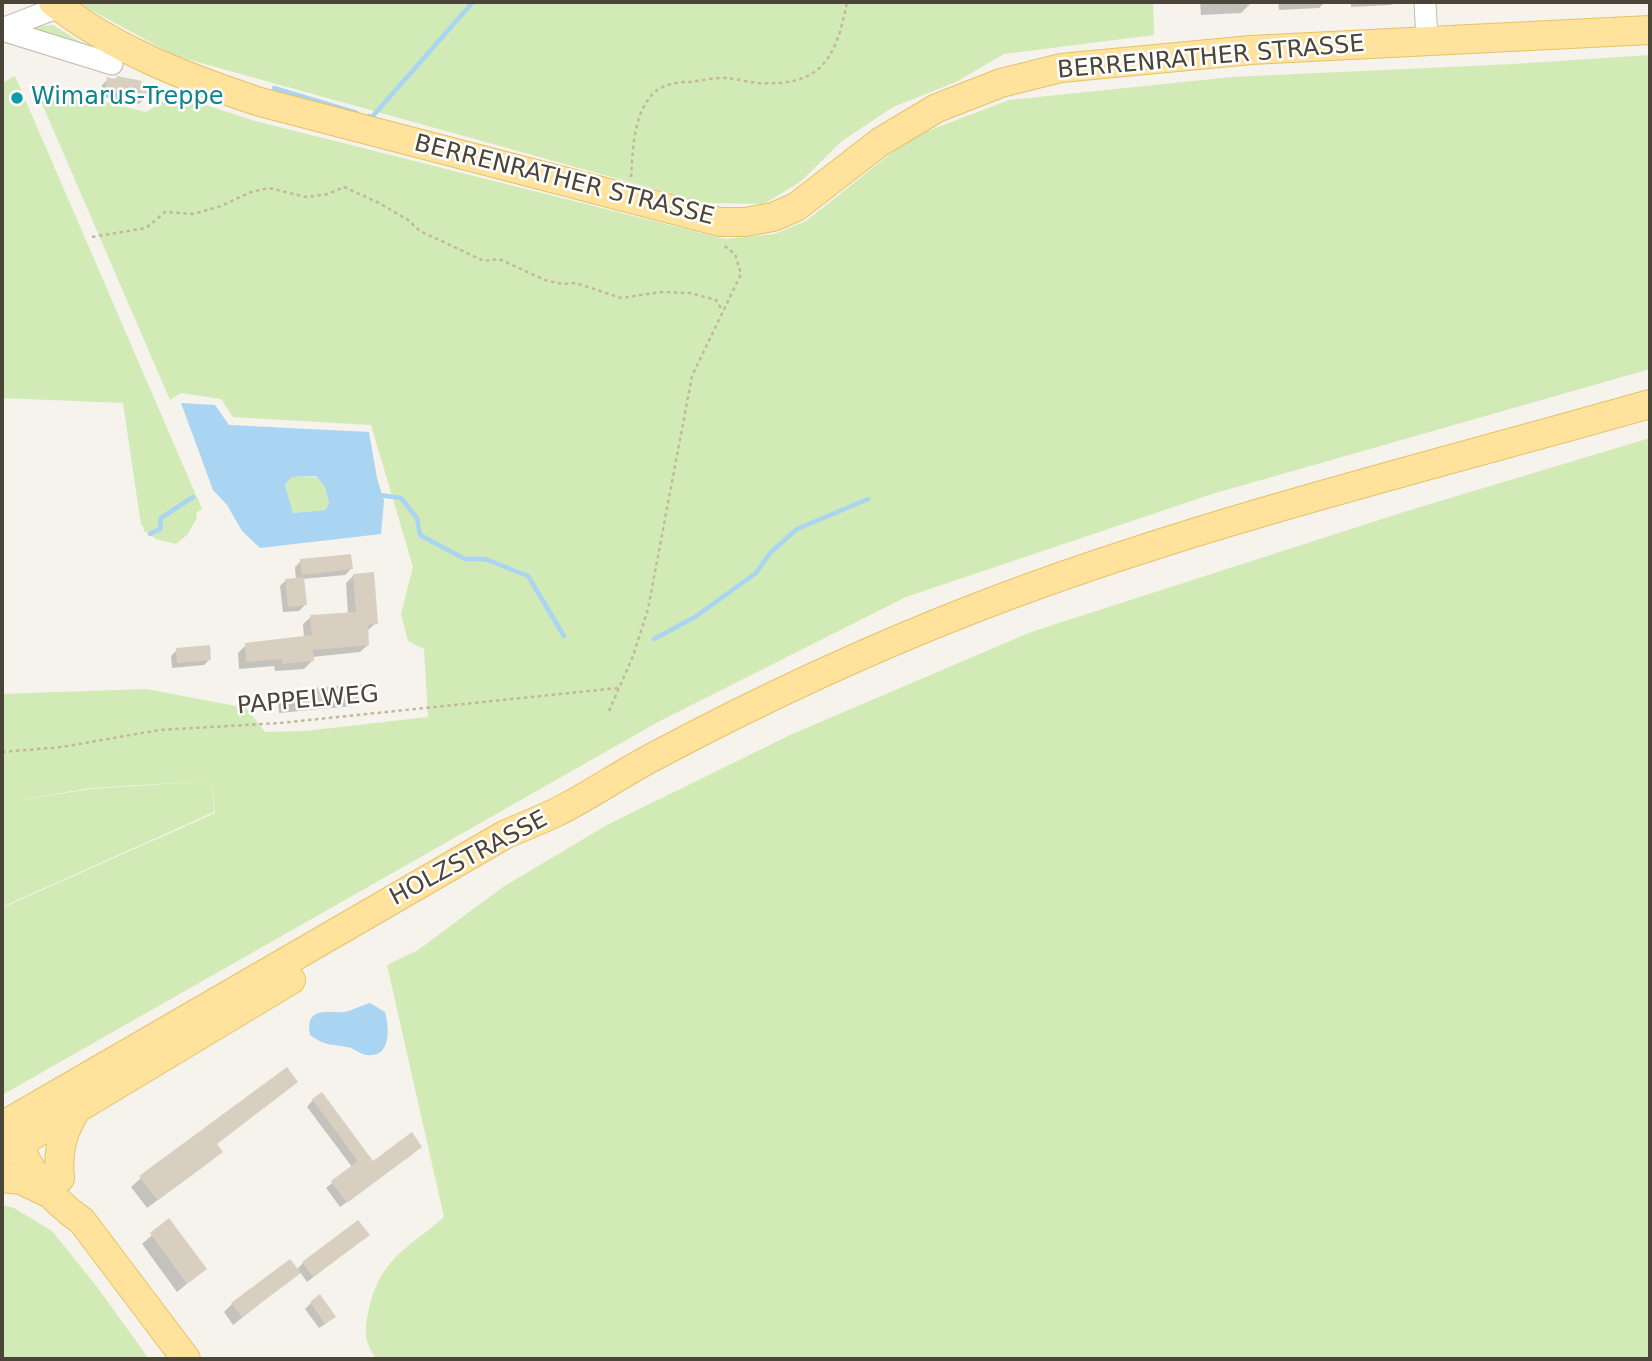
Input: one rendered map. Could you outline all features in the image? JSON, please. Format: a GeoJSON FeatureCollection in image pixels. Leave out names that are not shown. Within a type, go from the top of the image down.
{"type":"FeatureCollection","features":[{"type":"Feature","properties":{"kind":"main road","name":"BERRENRATHER STRASSE"},"geometry":{"type":"LineString","coordinates":[[56,4],[136,54],[217,88],[260,102],[626,200],[720,222],[745,222],[772,217],[796,207],[880,142],[937,108],[1001,83],[1061,68],[1251,50],[1650,30]]}},
{"type":"Feature","properties":{"kind":"main road"},"geometry":{"type":"LineString","coordinates":[[556,812],[652,758],[778,694],[977,607],[1206,529],[1650,404]]}},
{"type":"Feature","properties":{"kind":"main road","name":"HOLZSTRASSE"},"geometry":{"type":"LineString","coordinates":[[12,1136],[131,1052],[506,834],[556,812]]}},
{"type":"Feature","properties":{"kind":"main road","name":"HOLZSTRASSE"},"geometry":{"type":"LineString","coordinates":[[12,1136],[78,1107],[517,844],[556,812]]}},
{"type":"Feature","properties":{"kind":"main road"},"geometry":{"type":"LineString","coordinates":[[56,1187],[62,1135],[78,1107]]}},
{"type":"Feature","properties":{"kind":"main road"},"geometry":{"type":"LineString","coordinates":[[12,1136],[56,1187],[65,1210],[82,1221],[186,1359]]}},
{"type":"Feature","properties":{"kind":"main road"},"geometry":{"type":"LineString","coordinates":[[2,1178],[56,1187]]}},
{"type":"Feature","properties":{"kind":"street"},"geometry":{"type":"LineString","coordinates":[[1425,2],[1427,41]]}},
{"type":"Feature","properties":{"kind":"street"},"geometry":{"type":"LineString","coordinates":[[2,29],[56,4]]}},
{"type":"Feature","properties":{"kind":"street"},"geometry":{"type":"LineString","coordinates":[[2,29],[112,64]]}},
{"type":"Feature","properties":{"kind":"path"},"geometry":{"type":"LineString","coordinates":[[626,200],[636,124],[652,93],[667,85],[681,82],[725,78],[758,83],[803,80],[822,67],[835,45],[847,2]]}},
{"type":"Feature","properties":{"kind":"path"},"geometry":{"type":"LineString","coordinates":[[92,237],[146,228],[165,212],[194,214],[221,206],[251,192],[269,188],[306,197],[328,194],[344,187],[389,209],[421,231],[484,261],[499,259],[545,280],[562,284],[576,283],[621,298],[662,292],[691,293],[716,300],[722,310]]}},
{"type":"Feature","properties":{"kind":"path"},"geometry":{"type":"LineString","coordinates":[[609,711],[649,609],[692,376],[741,274],[735,254],[720,242]]}},
{"type":"Feature","properties":{"kind":"path","name":"PAPPELWEG"},"geometry":{"type":"LineString","coordinates":[[2,752],[62,747],[159,730],[281,723],[618,688]]}},
{"type":"Feature","properties":{"kind":"green space"},"geometry":{"type":"Polygon","coordinates":[[[76,2],[1153,2],[1154,35],[1004,54],[956,82],[893,107],[842,141],[800,182],[764,204],[705,203],[176,56],[76,2]]]}},
{"type":"Feature","properties":{"kind":"green space"},"geometry":{"type":"Polygon","coordinates":[[[53,25],[96,52],[27,28],[53,25]]]}},
{"type":"Feature","properties":{"kind":"green space"},"geometry":{"type":"Polygon","coordinates":[[[1650,55],[1650,369],[1212,494],[906,597],[658,722],[2,1095],[2,908],[215,813],[212,780],[214,812],[2,907],[2,694],[146,689],[246,708],[265,732],[305,731],[428,717],[424,649],[408,641],[401,614],[413,567],[371,425],[233,417],[221,399],[181,393],[170,400],[40,99],[89,98],[146,112],[162,102],[206,105],[255,121],[725,239],[774,234],[806,221],[894,151],[925,132],[1009,100],[1232,77],[1650,55]],[[209,781],[90,788],[9,802],[90,789],[209,781]]]}},
{"type":"Feature","properties":{"kind":"green space"},"geometry":{"type":"Polygon","coordinates":[[[15,76],[202,509],[196,513],[197,518],[187,535],[176,544],[156,539],[144,531],[141,525],[123,403],[2,398],[2,83],[15,76]]]}},
{"type":"Feature","properties":{"kind":"green space"},"geometry":{"type":"Polygon","coordinates":[[[1650,438],[1650,1359],[376,1359],[366,1337],[366,1326],[379,1280],[396,1257],[444,1217],[387,965],[418,950],[503,887],[607,825],[790,735],[1031,632],[1407,511],[1650,438]]]}},
{"type":"Feature","properties":{"kind":"green space"},"geometry":{"type":"Polygon","coordinates":[[[292,477],[316,477],[325,487],[329,504],[325,510],[293,513],[285,486],[292,477]]]}},
{"type":"Feature","properties":{"kind":"green space"},"geometry":{"type":"Polygon","coordinates":[[[2,1205],[14,1208],[52,1231],[149,1359],[2,1359],[2,1205]]]}},
{"type":"Feature","properties":{"kind":"water"},"geometry":{"type":"Polygon","coordinates":[[[181,403],[215,405],[229,425],[369,432],[384,501],[381,534],[260,548],[242,531],[227,505],[213,490],[181,403]],[[316,476],[292,477],[285,485],[293,513],[325,510],[329,504],[325,487],[316,476]]]}},
{"type":"Feature","properties":{"kind":"water"},"geometry":{"type":"Polygon","coordinates":[[[370,1003],[385,1012],[388,1033],[381,1052],[367,1055],[350,1048],[324,1043],[310,1035],[311,1018],[316,1014],[349,1011],[370,1003]]]}},
{"type":"Feature","properties":{"kind":"building"},"geometry":{"type":"Polygon","coordinates":[[[117,76],[142,81],[141,84],[149,86],[147,99],[104,91],[107,77],[115,79],[117,76]]]}},
{"type":"Feature","properties":{"kind":"building"},"geometry":{"type":"Polygon","coordinates":[[[351,554],[353,569],[302,575],[300,559],[351,554]]]}},
{"type":"Feature","properties":{"kind":"building"},"geometry":{"type":"Polygon","coordinates":[[[374,572],[378,624],[368,625],[369,645],[313,650],[314,661],[282,664],[282,659],[246,662],[245,643],[312,635],[310,615],[356,612],[353,574],[374,572]]]}},
{"type":"Feature","properties":{"kind":"building"},"geometry":{"type":"Polygon","coordinates":[[[304,577],[307,605],[288,607],[285,579],[304,577]]]}},
{"type":"Feature","properties":{"kind":"building"},"geometry":{"type":"Polygon","coordinates":[[[210,645],[211,660],[177,663],[176,648],[210,645]]]}},
{"type":"Feature","properties":{"kind":"building"},"geometry":{"type":"Polygon","coordinates":[[[363,684],[364,698],[288,704],[287,690],[363,684]]]}},
{"type":"Feature","properties":{"kind":"building"},"geometry":{"type":"Polygon","coordinates":[[[287,1067],[298,1082],[217,1144],[223,1152],[157,1200],[139,1176],[287,1067]]]}},
{"type":"Feature","properties":{"kind":"building"},"geometry":{"type":"Polygon","coordinates":[[[322,1092],[373,1161],[412,1132],[422,1147],[347,1203],[331,1181],[358,1161],[312,1099],[322,1092]]]}},
{"type":"Feature","properties":{"kind":"building"},"geometry":{"type":"Polygon","coordinates":[[[169,1218],[207,1269],[187,1284],[150,1233],[169,1218]]]}},
{"type":"Feature","properties":{"kind":"building"},"geometry":{"type":"Polygon","coordinates":[[[358,1220],[370,1235],[313,1277],[302,1262],[358,1220]]]}},
{"type":"Feature","properties":{"kind":"building"},"geometry":{"type":"Polygon","coordinates":[[[290,1259],[301,1273],[242,1317],[231,1303],[290,1259]]]}},
{"type":"Feature","properties":{"kind":"building"},"geometry":{"type":"Polygon","coordinates":[[[320,1294],[336,1317],[325,1324],[310,1302],[320,1294]]]}},
{"type":"Feature","properties":{"kind":"waterway"},"geometry":{"type":"LineString","coordinates":[[369,116],[372,117],[473,2]]}},
{"type":"Feature","properties":{"kind":"waterway"},"geometry":{"type":"LineString","coordinates":[[274,88],[357,113]]}},
{"type":"Feature","properties":{"kind":"waterway"},"geometry":{"type":"LineString","coordinates":[[379,495],[401,498],[417,518],[420,535],[465,559],[485,559],[528,576],[564,636]]}},
{"type":"Feature","properties":{"kind":"waterway"},"geometry":{"type":"LineString","coordinates":[[150,534],[160,529],[161,518],[193,497]]}},
{"type":"Feature","properties":{"kind":"waterway"},"geometry":{"type":"LineString","coordinates":[[654,639],[695,617],[756,573],[771,552],[797,529],[868,499]]}},
{"type":"Feature","properties":{"kind":"place","name":"Wimarus-Treppe"},"geometry":{"type":"Point","coordinates":[17,98]}}]}
